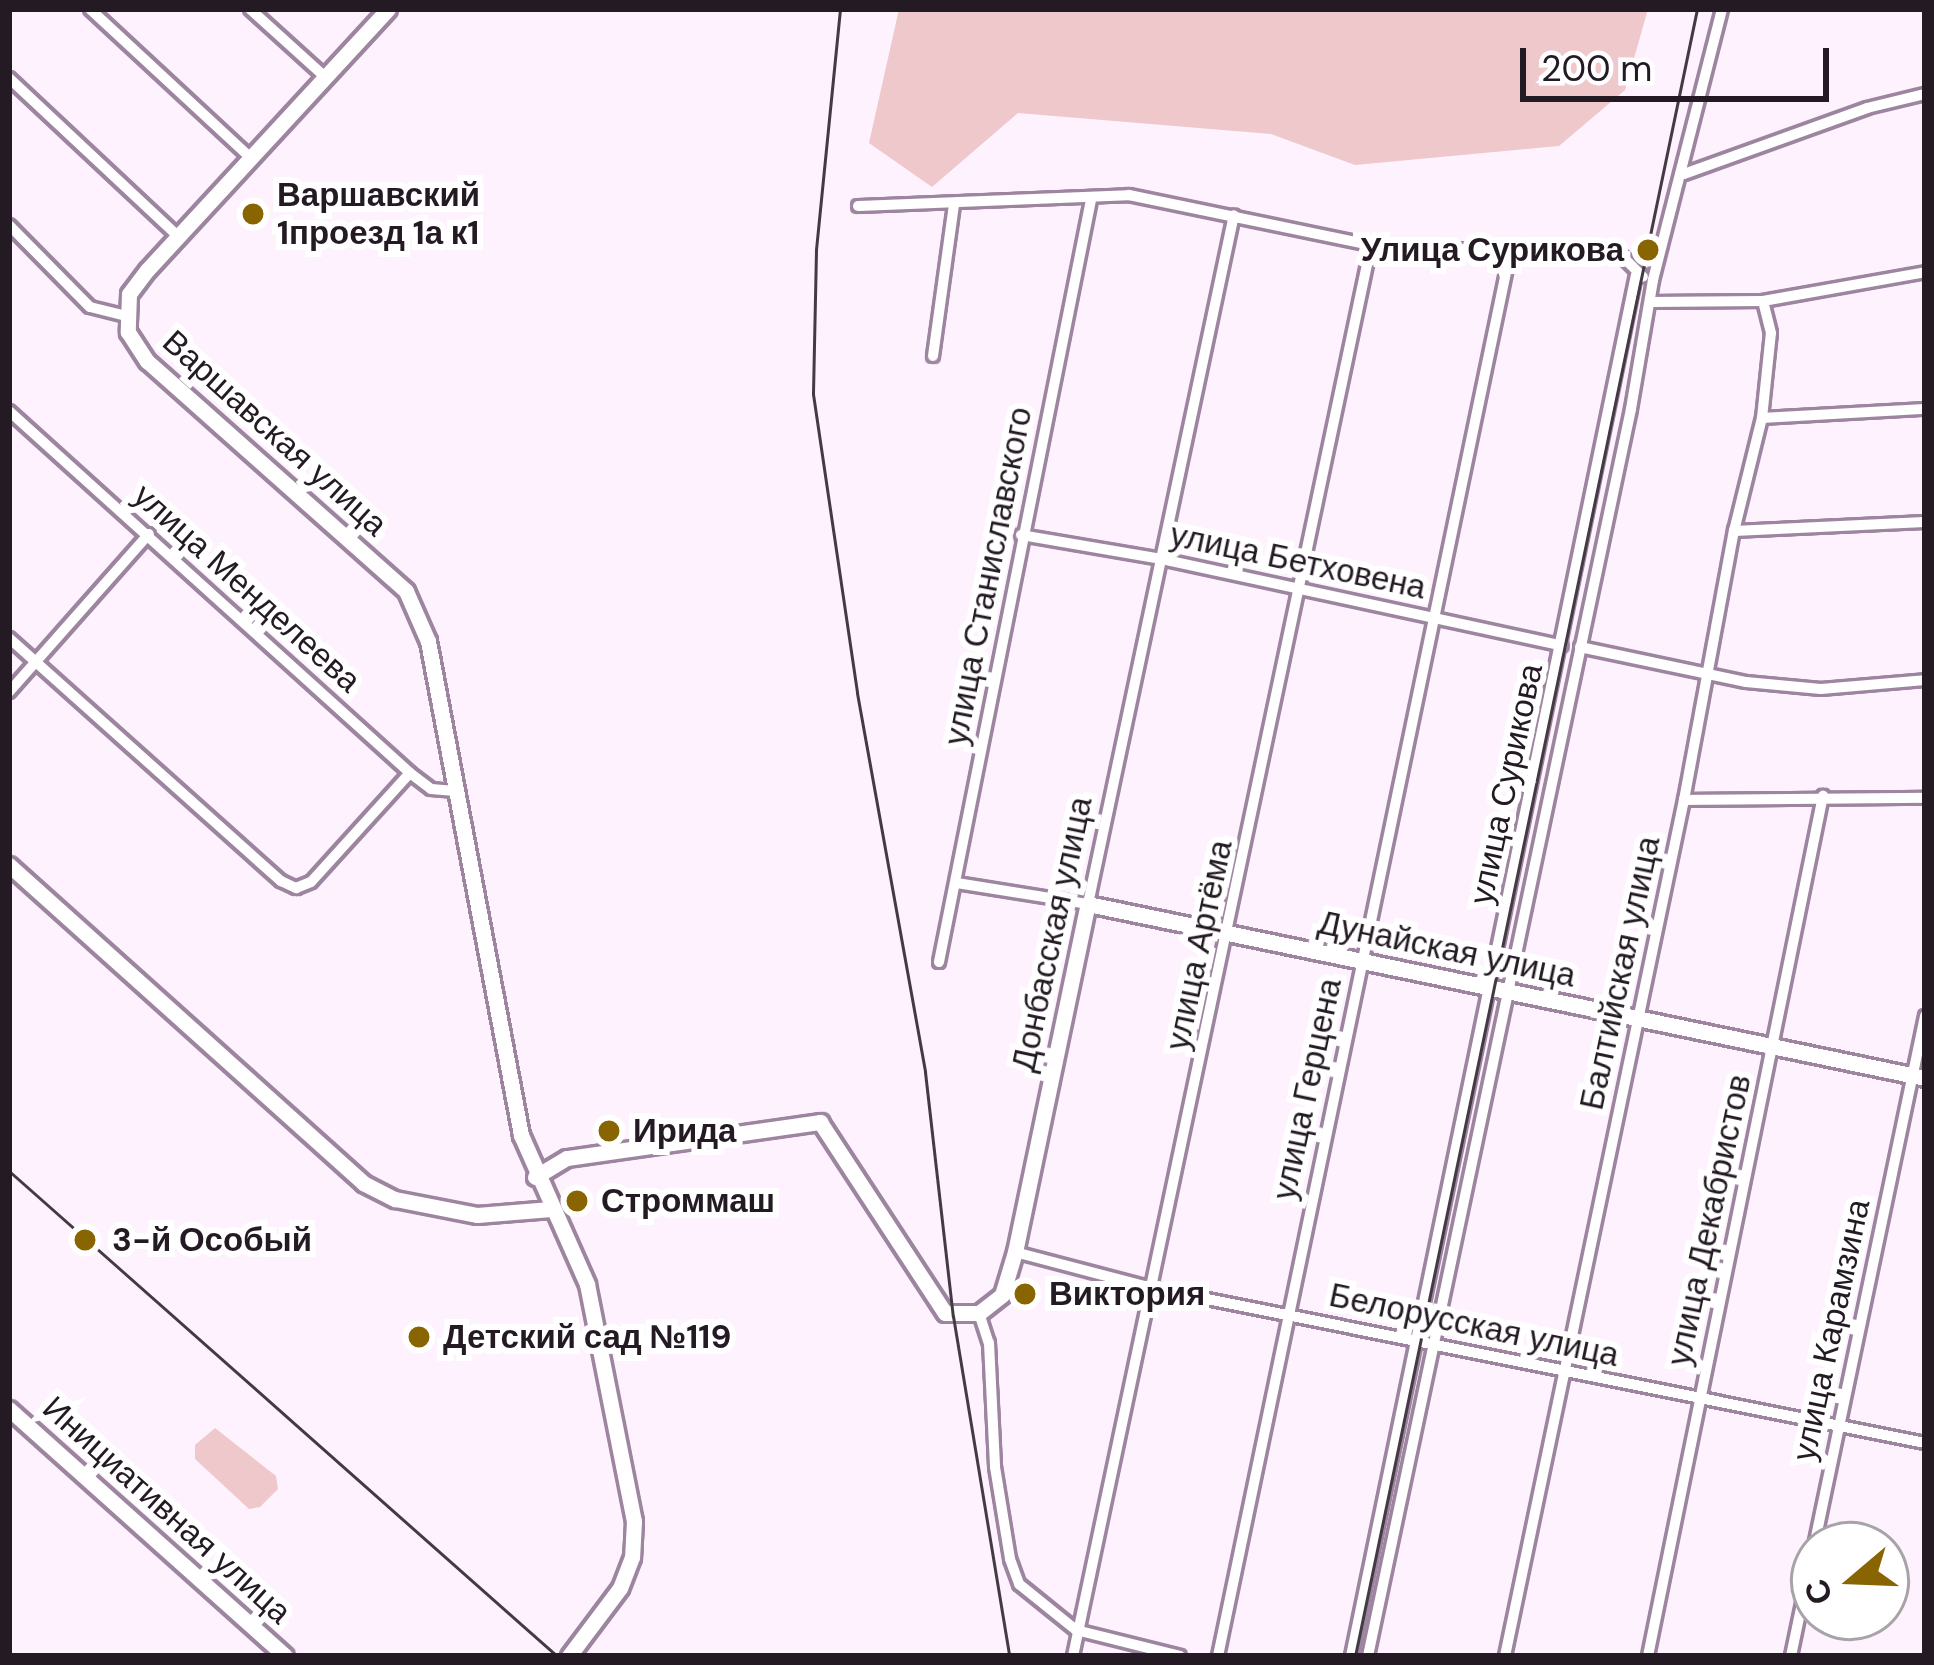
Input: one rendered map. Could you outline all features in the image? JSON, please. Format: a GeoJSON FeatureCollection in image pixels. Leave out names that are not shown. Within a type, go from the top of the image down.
{"type":"FeatureCollection","features":[{"type":"Feature","properties":{"kind":"main road"},"geometry":{"type":"LineString","coordinates":[[127,316],[129,294],[178,236],[388,9]]}},
{"type":"Feature","properties":{"kind":"main road","name":"Варшавская улица"},"geometry":{"type":"LineString","coordinates":[[127,316],[128,332],[147,362],[406,591],[428,641],[455,791]]}},
{"type":"Feature","properties":{"kind":"main road"},"geometry":{"type":"LineString","coordinates":[[455,791],[521,1135],[535,1177],[587,1284],[634,1521],[632,1557],[620,1588],[569,1656]]}},
{"type":"Feature","properties":{"kind":"main road"},"geometry":{"type":"LineString","coordinates":[[9,866],[340,1164],[379,1191],[477,1216],[551,1209]]}},
{"type":"Feature","properties":{"kind":"main road","name":"Дунайская улица"},"geometry":{"type":"LineString","coordinates":[[1088,904],[1919,1077]]}},
{"type":"Feature","properties":{"kind":"main road","name":"Донбасская улица"},"geometry":{"type":"LineString","coordinates":[[979,1313],[1002,1294],[1015,1252],[1088,904]]}},
{"type":"Feature","properties":{"kind":"main road"},"geometry":{"type":"LineString","coordinates":[[535,1177],[567,1158],[820,1122],[931,1297],[945,1313],[979,1313]]}},
{"type":"Feature","properties":{"kind":"main road","name":"Инициативная улица"},"geometry":{"type":"LineString","coordinates":[[9,1409],[285,1656]]}},
{"type":"Feature","properties":{"kind":"street"},"geometry":{"type":"LineString","coordinates":[[90,9],[251,158]]}},
{"type":"Feature","properties":{"kind":"street"},"geometry":{"type":"LineString","coordinates":[[250,9],[323,75]]}},
{"type":"Feature","properties":{"kind":"street","name":"улица Сурикова"},"geometry":{"type":"LineString","coordinates":[[1351,1656],[1416,1340],[1580,647],[1653,280],[1684,174],[1722,9]]}},
{"type":"Feature","properties":{"kind":"street"},"geometry":{"type":"LineString","coordinates":[[9,78],[178,236]]}},
{"type":"Feature","properties":{"kind":"street"},"geometry":{"type":"LineString","coordinates":[[1684,174],[1867,108],[1925,94]]}},
{"type":"Feature","properties":{"kind":"street"},"geometry":{"type":"LineString","coordinates":[[858,206],[1129,195],[1372,245],[1623,256],[1636,275],[1653,280]]}},
{"type":"Feature","properties":{"kind":"street","name":"улица Станиславского"},"geometry":{"type":"LineString","coordinates":[[939,962],[1091,200]]}},
{"type":"Feature","properties":{"kind":"street"},"geometry":{"type":"LineString","coordinates":[[933,356],[954,204]]}},
{"type":"Feature","properties":{"kind":"street","name":"Донбасская улица"},"geometry":{"type":"LineString","coordinates":[[1088,904],[1234,215]]}},
{"type":"Feature","properties":{"kind":"street","name":"Варшавская улица"},"geometry":{"type":"LineString","coordinates":[[9,226],[90,307],[127,316]]}},
{"type":"Feature","properties":{"kind":"street","name":"улица Артёма"},"geometry":{"type":"LineString","coordinates":[[1073,1656],[1372,245]]}},
{"type":"Feature","properties":{"kind":"street","name":"улица Герцена"},"geometry":{"type":"LineString","coordinates":[[1218,1656],[1510,253]]}},
{"type":"Feature","properties":{"kind":"street"},"geometry":{"type":"LineString","coordinates":[[1650,302],[1763,301],[1925,272]]}},
{"type":"Feature","properties":{"kind":"street","name":"улица Сурикова"},"geometry":{"type":"LineString","coordinates":[[1367,1656],[1636,275]]}},
{"type":"Feature","properties":{"kind":"street","name":"Балтийская улица"},"geometry":{"type":"LineString","coordinates":[[1505,1656],[1709,678],[1734,531],[1762,418],[1771,333],[1763,301]]}},
{"type":"Feature","properties":{"kind":"street"},"geometry":{"type":"LineString","coordinates":[[1762,418],[1925,410]]}},
{"type":"Feature","properties":{"kind":"street","name":"улица Менделеева"},"geometry":{"type":"LineString","coordinates":[[9,411],[410,773],[431,789],[455,791]]}},
{"type":"Feature","properties":{"kind":"street"},"geometry":{"type":"LineString","coordinates":[[1734,531],[1925,522]]}},
{"type":"Feature","properties":{"kind":"street"},"geometry":{"type":"LineString","coordinates":[[9,692],[149,534]]}},
{"type":"Feature","properties":{"kind":"street","name":"улица Бетховена"},"geometry":{"type":"LineString","coordinates":[[1021,535],[1161,559],[1562,646]]}},
{"type":"Feature","properties":{"kind":"street"},"geometry":{"type":"LineString","coordinates":[[9,638],[281,881],[296,888],[311,883],[410,773]]}},
{"type":"Feature","properties":{"kind":"street"},"geometry":{"type":"LineString","coordinates":[[1580,647],[1709,678],[1821,688],[1925,680]]}},
{"type":"Feature","properties":{"kind":"street","name":"улица Декабристов"},"geometry":{"type":"LineString","coordinates":[[1648,1656],[1823,796]]}},
{"type":"Feature","properties":{"kind":"street"},"geometry":{"type":"LineString","coordinates":[[1684,800],[1925,798]]}},
{"type":"Feature","properties":{"kind":"street","name":"Дунайская улица"},"geometry":{"type":"LineString","coordinates":[[957,883],[1088,904]]}},
{"type":"Feature","properties":{"kind":"street","name":"улица Карамзина"},"geometry":{"type":"LineString","coordinates":[[1791,1656],[1837,1427],[1919,1077],[1925,1016]]}},
{"type":"Feature","properties":{"kind":"street","name":"Белорусская улица"},"geometry":{"type":"LineString","coordinates":[[1015,1252],[1152,1288],[1925,1443]]}},
{"type":"Feature","properties":{"kind":"street"},"geometry":{"type":"LineString","coordinates":[[979,1313],[989,1342],[995,1467],[1010,1559],[1030,1596],[1076,1630],[1180,1656]]}},
{"type":"Feature","properties":{"kind":"shaded area"},"geometry":{"type":"Polygon","coordinates":[[[899,9],[1648,9],[1625,90],[1559,146],[1355,165],[1271,134],[1018,113],[932,187],[869,143],[899,9]]]}},
{"type":"Feature","properties":{"kind":"shaded area"},"geometry":{"type":"Polygon","coordinates":[[[215,1428],[276,1476],[278,1489],[260,1507],[249,1509],[195,1459],[195,1445],[215,1428]]]}},
{"type":"Feature","properties":{"kind":"tram line"},"geometry":{"type":"LineString","coordinates":[[1355,1656],[1697,9]]}},
{"type":"Feature","properties":{"kind":"railway"},"geometry":{"type":"LineString","coordinates":[[840,9],[816,250],[813,394],[857,693],[925,1072],[953,1316],[1009,1656]]}},
{"type":"Feature","properties":{"kind":"railway"},"geometry":{"type":"LineString","coordinates":[[9,1171],[557,1656]]}},
{"type":"Feature","properties":{"kind":"place","name":"Варшавский 1проезд 1а к1"},"geometry":{"type":"Point","coordinates":[253,214]}},
{"type":"Feature","properties":{"kind":"place","name":"Улица Сурикова"},"geometry":{"type":"Point","coordinates":[1648,250]}},
{"type":"Feature","properties":{"kind":"place","name":"Ирида"},"geometry":{"type":"Point","coordinates":[609,1131]}},
{"type":"Feature","properties":{"kind":"place","name":"Строммаш"},"geometry":{"type":"Point","coordinates":[577,1201]}},
{"type":"Feature","properties":{"kind":"place","name":"3-й Особый"},"geometry":{"type":"Point","coordinates":[85,1240]}},
{"type":"Feature","properties":{"kind":"place","name":"Виктория"},"geometry":{"type":"Point","coordinates":[1025,1294]}},
{"type":"Feature","properties":{"kind":"place","name":"Детский сад №119"},"geometry":{"type":"Point","coordinates":[419,1337]}}]}
